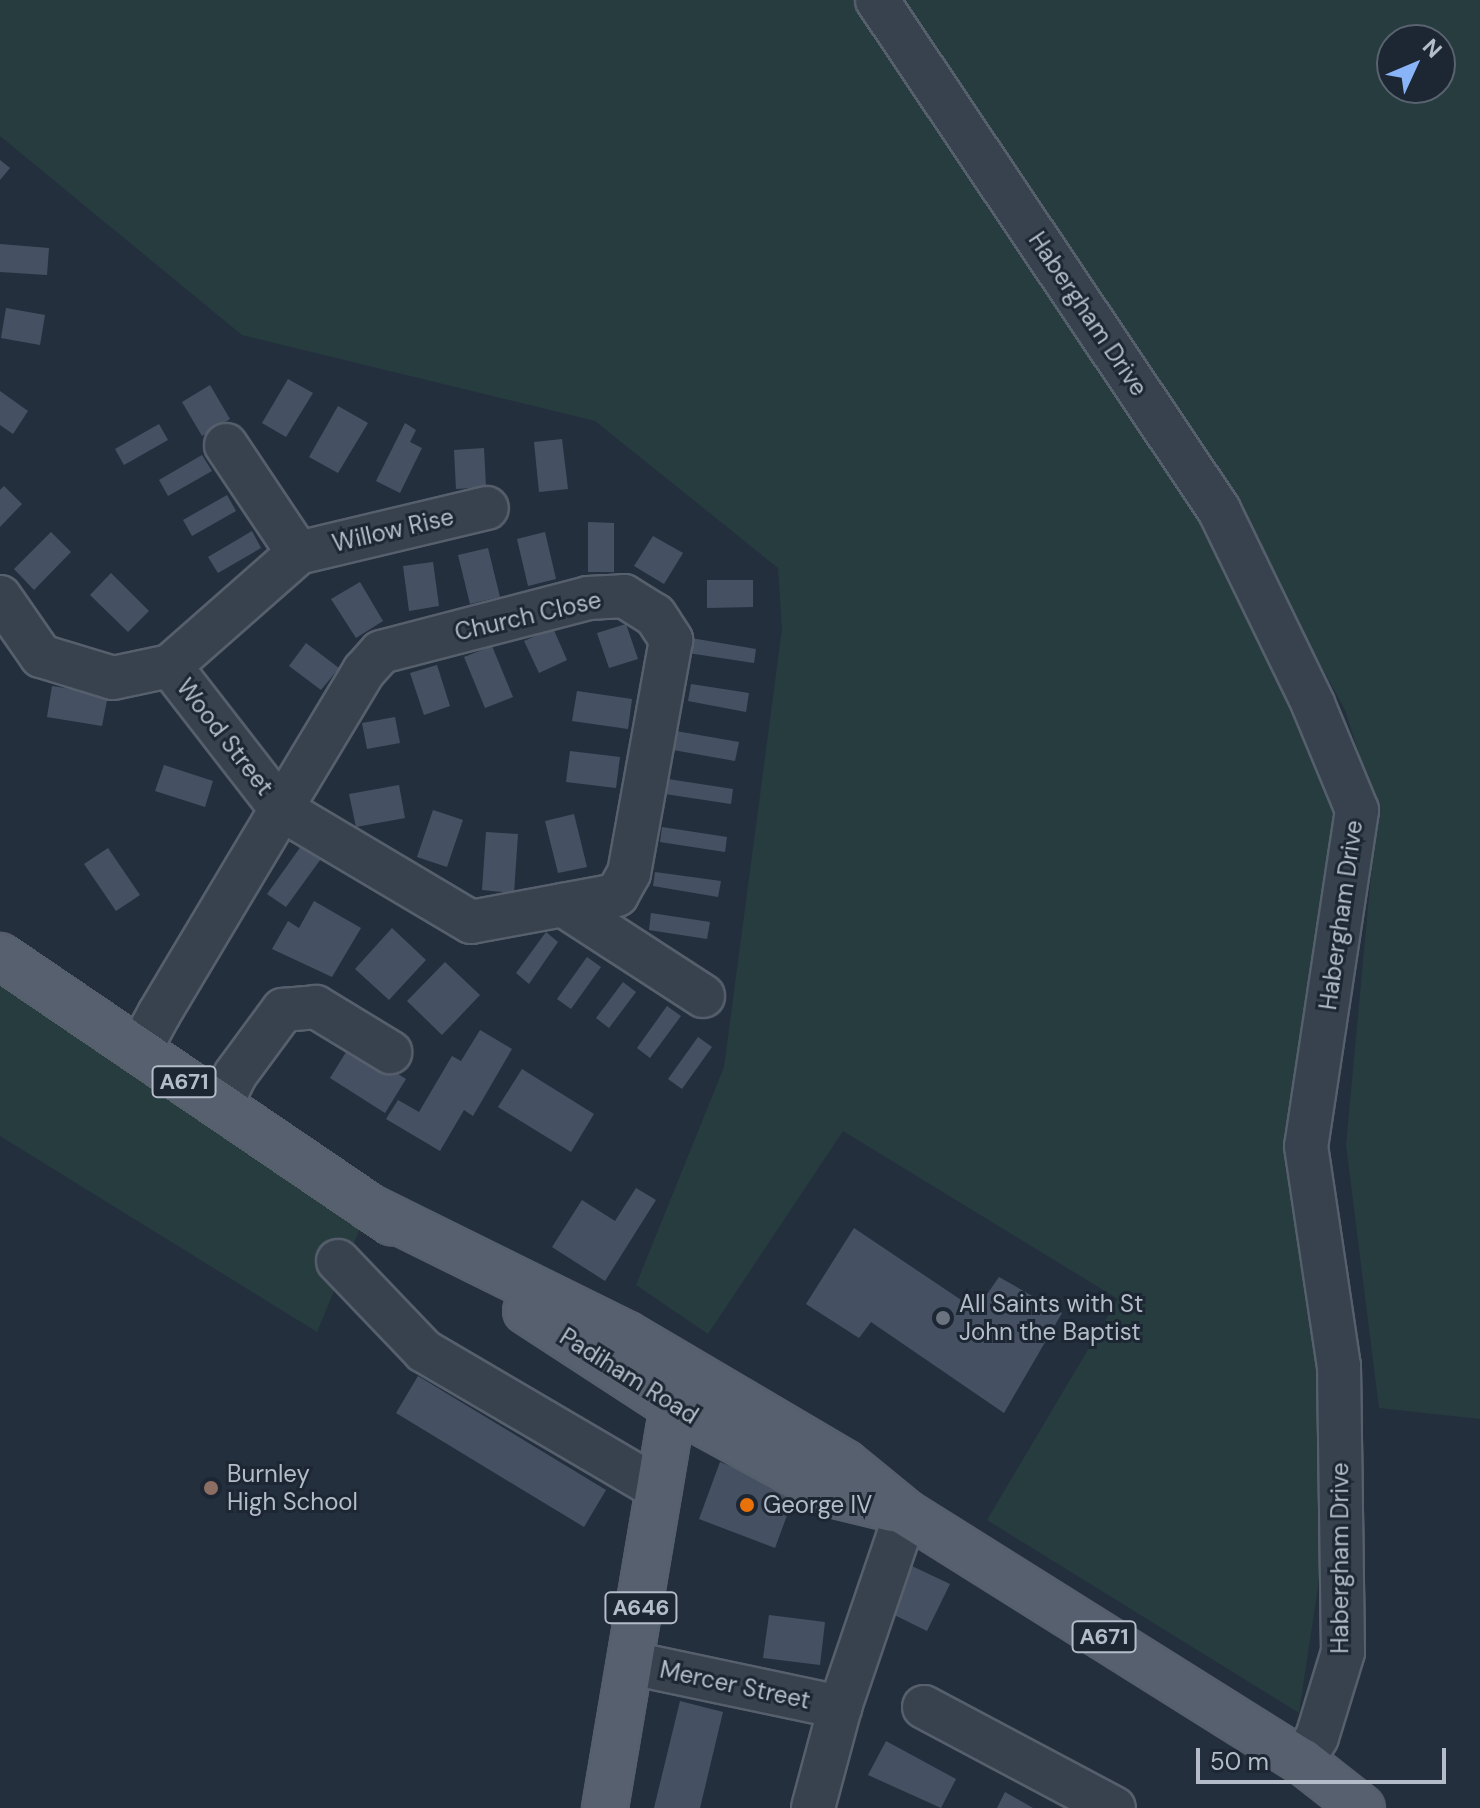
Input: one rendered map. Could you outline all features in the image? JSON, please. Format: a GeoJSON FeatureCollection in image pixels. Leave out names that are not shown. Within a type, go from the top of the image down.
{"type":"FeatureCollection","features":[{"type":"Feature","properties":{"kind":"main road","name":"Padiham Road"},"geometry":{"type":"LineString","coordinates":[[0,956],[369,1207],[676,1386],[835,1495],[906,1513],[1302,1761],[1362,1808]]}},
{"type":"Feature","properties":{"kind":"main road","name":"A646"},"geometry":{"type":"LineString","coordinates":[[605,1808],[676,1386]]}},
{"type":"Feature","properties":{"kind":"street","name":"Habergham Drive"},"geometry":{"type":"LineString","coordinates":[[877,0],[1219,510],[1313,704],[1357,810],[1306,1146],[1339,1366],[1343,1652],[1317,1737],[1302,1761]]}},
{"type":"Feature","properties":{"kind":"street","name":"Willow Rise"},"geometry":{"type":"LineString","coordinates":[[226,445],[298,553]]}},
{"type":"Feature","properties":{"kind":"street","name":"Willow Rise"},"geometry":{"type":"LineString","coordinates":[[170,666],[298,553],[487,508]]}},
{"type":"Feature","properties":{"kind":"street","name":"Church Close"},"geometry":{"type":"LineString","coordinates":[[139,1051],[281,809],[364,671],[381,652],[588,598],[624,596],[655,615],[671,640],[629,873],[617,895],[471,922],[281,809]]}},
{"type":"Feature","properties":{"kind":"street"},"geometry":{"type":"LineString","coordinates":[[0,597],[41,656],[113,678],[170,666]]}},
{"type":"Feature","properties":{"kind":"street","name":"Wood Street"},"geometry":{"type":"LineString","coordinates":[[170,666],[281,809]]}},
{"type":"Feature","properties":{"kind":"street"},"geometry":{"type":"LineString","coordinates":[[563,905],[703,996]]}},
{"type":"Feature","properties":{"kind":"street"},"geometry":{"type":"LineString","coordinates":[[220,1106],[235,1075],[283,1010],[316,1007],[390,1052]]}},
{"type":"Feature","properties":{"kind":"street"},"geometry":{"type":"LineString","coordinates":[[338,1261],[424,1351],[659,1489]]}},
{"type":"Feature","properties":{"kind":"street"},"geometry":{"type":"LineString","coordinates":[[813,1808],[840,1707],[906,1513]]}},
{"type":"Feature","properties":{"kind":"street","name":"Mercer Street"},"geometry":{"type":"LineString","coordinates":[[631,1663],[840,1707]]}},
{"type":"Feature","properties":{"kind":"street"},"geometry":{"type":"LineString","coordinates":[[924,1707],[1114,1808]]}},
{"type":"Feature","properties":{"kind":"green space"},"geometry":{"type":"Polygon","coordinates":[[[0,0],[1480,0],[1480,1419],[1379,1408],[1346,1145],[1374,843],[1368,782],[1345,710],[1291,611],[1346,815],[1306,1146],[1340,1441],[1299,1713],[987,1520],[1118,1299],[843,1131],[708,1334],[636,1285],[724,1067],[782,629],[778,568],[595,421],[242,335],[0,136],[0,0]]]}},
{"type":"Feature","properties":{"kind":"green space"},"geometry":{"type":"Polygon","coordinates":[[[0,956],[369,1207],[317,1332],[0,1136],[0,956]]]}},
{"type":"Feature","properties":{"kind":"building"},"geometry":{"type":"Polygon","coordinates":[[[0,160],[10,168],[0,180],[0,160]]]}},
{"type":"Feature","properties":{"kind":"building"},"geometry":{"type":"Polygon","coordinates":[[[0,244],[49,248],[47,275],[0,272],[0,244]]]}},
{"type":"Feature","properties":{"kind":"building"},"geometry":{"type":"Polygon","coordinates":[[[6,308],[45,315],[40,345],[1,338],[6,308]]]}},
{"type":"Feature","properties":{"kind":"building"},"geometry":{"type":"Polygon","coordinates":[[[288,379],[313,393],[286,437],[262,423],[288,379]]]}},
{"type":"Feature","properties":{"kind":"building"},"geometry":{"type":"Polygon","coordinates":[[[210,385],[230,419],[202,436],[182,402],[210,385]]]}},
{"type":"Feature","properties":{"kind":"building"},"geometry":{"type":"Polygon","coordinates":[[[0,391],[28,411],[13,434],[0,425],[0,391]]]}},
{"type":"Feature","properties":{"kind":"building"},"geometry":{"type":"Polygon","coordinates":[[[338,406],[368,423],[338,473],[309,457],[338,406]]]}},
{"type":"Feature","properties":{"kind":"building"},"geometry":{"type":"Polygon","coordinates":[[[405,423],[416,430],[410,442],[422,448],[400,493],[376,481],[405,423]]]}},
{"type":"Feature","properties":{"kind":"building"},"geometry":{"type":"Polygon","coordinates":[[[159,424],[168,440],[124,465],[115,449],[159,424]]]}},
{"type":"Feature","properties":{"kind":"building"},"geometry":{"type":"Polygon","coordinates":[[[562,439],[568,489],[539,492],[534,442],[562,439]]]}},
{"type":"Feature","properties":{"kind":"building"},"geometry":{"type":"Polygon","coordinates":[[[484,448],[486,487],[456,489],[454,450],[484,448]]]}},
{"type":"Feature","properties":{"kind":"building"},"geometry":{"type":"Polygon","coordinates":[[[202,455],[212,471],[168,496],[159,480],[202,455]]]}},
{"type":"Feature","properties":{"kind":"building"},"geometry":{"type":"Polygon","coordinates":[[[4,486],[22,504],[0,527],[0,490],[4,486]]]}},
{"type":"Feature","properties":{"kind":"building"},"geometry":{"type":"Polygon","coordinates":[[[227,495],[236,511],[192,536],[183,520],[227,495]]]}},
{"type":"Feature","properties":{"kind":"building"},"geometry":{"type":"Polygon","coordinates":[[[588,522],[614,523],[614,572],[588,572],[588,522]]]}},
{"type":"Feature","properties":{"kind":"building"},"geometry":{"type":"Polygon","coordinates":[[[252,531],[261,548],[218,573],[208,557],[252,531]]]}},
{"type":"Feature","properties":{"kind":"building"},"geometry":{"type":"Polygon","coordinates":[[[51,532],[71,552],[34,590],[14,569],[51,532]]]}},
{"type":"Feature","properties":{"kind":"building"},"geometry":{"type":"Polygon","coordinates":[[[545,532],[556,579],[528,586],[517,539],[545,532]]]}},
{"type":"Feature","properties":{"kind":"building"},"geometry":{"type":"Polygon","coordinates":[[[653,536],[683,553],[664,584],[634,566],[653,536]]]}},
{"type":"Feature","properties":{"kind":"building"},"geometry":{"type":"Polygon","coordinates":[[[488,548],[500,597],[470,604],[458,555],[488,548]]]}},
{"type":"Feature","properties":{"kind":"building"},"geometry":{"type":"Polygon","coordinates":[[[433,562],[439,606],[409,611],[403,566],[433,562]]]}},
{"type":"Feature","properties":{"kind":"building"},"geometry":{"type":"Polygon","coordinates":[[[111,573],[149,611],[128,632],[90,595],[111,573]]]}},
{"type":"Feature","properties":{"kind":"building"},"geometry":{"type":"Polygon","coordinates":[[[707,580],[753,580],[753,607],[707,608],[707,580]]]}},
{"type":"Feature","properties":{"kind":"building"},"geometry":{"type":"Polygon","coordinates":[[[360,582],[383,621],[356,638],[331,599],[360,582]]]}},
{"type":"Feature","properties":{"kind":"building"},"geometry":{"type":"Polygon","coordinates":[[[626,624],[638,659],[609,668],[597,633],[626,624]]]}},
{"type":"Feature","properties":{"kind":"building"},"geometry":{"type":"Polygon","coordinates":[[[553,628],[567,660],[539,673],[524,641],[553,628]]]}},
{"type":"Feature","properties":{"kind":"building"},"geometry":{"type":"Polygon","coordinates":[[[691,638],[756,649],[754,663],[688,653],[691,638]]]}},
{"type":"Feature","properties":{"kind":"building"},"geometry":{"type":"Polygon","coordinates":[[[306,643],[339,668],[321,690],[289,666],[306,643]]]}},
{"type":"Feature","properties":{"kind":"building"},"geometry":{"type":"Polygon","coordinates":[[[492,646],[513,697],[485,708],[464,657],[492,646]]]}},
{"type":"Feature","properties":{"kind":"building"},"geometry":{"type":"Polygon","coordinates":[[[437,665],[450,706],[424,715],[410,673],[437,665]]]}},
{"type":"Feature","properties":{"kind":"building"},"geometry":{"type":"Polygon","coordinates":[[[691,684],[749,693],[746,712],[688,701],[691,684]]]}},
{"type":"Feature","properties":{"kind":"building"},"geometry":{"type":"Polygon","coordinates":[[[52,686],[108,695],[102,726],[47,717],[52,686]]]}},
{"type":"Feature","properties":{"kind":"building"},"geometry":{"type":"Polygon","coordinates":[[[577,691],[632,699],[628,729],[572,721],[577,691]]]}},
{"type":"Feature","properties":{"kind":"building"},"geometry":{"type":"Polygon","coordinates":[[[395,717],[400,743],[367,749],[362,723],[395,717]]]}},
{"type":"Feature","properties":{"kind":"building"},"geometry":{"type":"Polygon","coordinates":[[[676,731],[739,742],[735,761],[673,750],[676,731]]]}},
{"type":"Feature","properties":{"kind":"building"},"geometry":{"type":"Polygon","coordinates":[[[570,751],[620,757],[616,788],[566,782],[570,751]]]}},
{"type":"Feature","properties":{"kind":"building"},"geometry":{"type":"Polygon","coordinates":[[[164,765],[213,781],[205,807],[155,791],[164,765]]]}},
{"type":"Feature","properties":{"kind":"building"},"geometry":{"type":"Polygon","coordinates":[[[668,779],[733,789],[731,804],[665,794],[668,779]]]}},
{"type":"Feature","properties":{"kind":"building"},"geometry":{"type":"Polygon","coordinates":[[[399,785],[405,818],[356,827],[349,794],[399,785]]]}},
{"type":"Feature","properties":{"kind":"building"},"geometry":{"type":"Polygon","coordinates":[[[433,810],[463,820],[447,867],[417,857],[433,810]]]}},
{"type":"Feature","properties":{"kind":"building"},"geometry":{"type":"Polygon","coordinates":[[[574,814],[587,867],[558,873],[545,821],[574,814]]]}},
{"type":"Feature","properties":{"kind":"building"},"geometry":{"type":"Polygon","coordinates":[[[662,827],[727,837],[725,852],[660,842],[662,827]]]}},
{"type":"Feature","properties":{"kind":"building"},"geometry":{"type":"Polygon","coordinates":[[[486,832],[518,834],[514,893],[482,890],[486,832]]]}},
{"type":"Feature","properties":{"kind":"building"},"geometry":{"type":"Polygon","coordinates":[[[304,842],[323,856],[286,907],[267,894],[304,842]]]}},
{"type":"Feature","properties":{"kind":"building"},"geometry":{"type":"Polygon","coordinates":[[[108,848],[140,895],[116,911],[84,864],[108,848]]]}},
{"type":"Feature","properties":{"kind":"building"},"geometry":{"type":"Polygon","coordinates":[[[655,872],[721,881],[718,897],[653,886],[655,872]]]}},
{"type":"Feature","properties":{"kind":"building"},"geometry":{"type":"Polygon","coordinates":[[[314,901],[361,928],[332,977],[272,949],[288,921],[299,928],[314,901]]]}},
{"type":"Feature","properties":{"kind":"building"},"geometry":{"type":"Polygon","coordinates":[[[651,913],[710,922],[707,939],[649,930],[651,913]]]}},
{"type":"Feature","properties":{"kind":"building"},"geometry":{"type":"Polygon","coordinates":[[[392,928],[426,960],[389,1000],[355,969],[392,928]]]}},
{"type":"Feature","properties":{"kind":"building"},"geometry":{"type":"Polygon","coordinates":[[[546,932],[558,942],[529,984],[516,973],[546,932]]]}},
{"type":"Feature","properties":{"kind":"building"},"geometry":{"type":"Polygon","coordinates":[[[587,957],[601,967],[571,1009],[557,999],[587,957]]]}},
{"type":"Feature","properties":{"kind":"building"},"geometry":{"type":"Polygon","coordinates":[[[445,962],[480,995],[442,1035],[407,1001],[445,962]]]}},
{"type":"Feature","properties":{"kind":"building"},"geometry":{"type":"Polygon","coordinates":[[[623,982],[636,992],[609,1028],[596,1018],[623,982]]]}},
{"type":"Feature","properties":{"kind":"building"},"geometry":{"type":"Polygon","coordinates":[[[667,1006],[681,1016],[650,1058],[637,1048],[667,1006]]]}},
{"type":"Feature","properties":{"kind":"building"},"geometry":{"type":"Polygon","coordinates":[[[480,1030],[512,1049],[473,1116],[464,1110],[440,1151],[386,1119],[398,1100],[419,1112],[452,1056],[461,1061],[480,1030]]]}},
{"type":"Feature","properties":{"kind":"building"},"geometry":{"type":"Polygon","coordinates":[[[698,1037],[712,1047],[682,1089],[668,1079],[698,1037]]]}},
{"type":"Feature","properties":{"kind":"building"},"geometry":{"type":"Polygon","coordinates":[[[351,1044],[406,1079],[385,1113],[330,1078],[351,1044]]]}},
{"type":"Feature","properties":{"kind":"building"},"geometry":{"type":"Polygon","coordinates":[[[522,1069],[594,1114],[571,1152],[498,1107],[522,1069]]]}},
{"type":"Feature","properties":{"kind":"building"},"geometry":{"type":"Polygon","coordinates":[[[636,1188],[656,1200],[605,1281],[552,1247],[582,1200],[615,1221],[636,1188]]]}},
{"type":"Feature","properties":{"kind":"building","name":"All Saints with St John the Baptist"},"geometry":{"type":"Polygon","coordinates":[[[854,1228],[976,1310],[999,1277],[1062,1313],[1004,1413],[871,1322],[859,1338],[806,1304],[854,1228]]]}},
{"type":"Feature","properties":{"kind":"building"},"geometry":{"type":"Polygon","coordinates":[[[418,1376],[606,1490],[584,1527],[396,1413],[418,1376]]]}},
{"type":"Feature","properties":{"kind":"building","name":"George IV"},"geometry":{"type":"Polygon","coordinates":[[[720,1462],[796,1491],[775,1548],[699,1519],[720,1462]]]}},
{"type":"Feature","properties":{"kind":"building"},"geometry":{"type":"Polygon","coordinates":[[[899,1560],[950,1584],[927,1631],[876,1606],[899,1560]]]}},
{"type":"Feature","properties":{"kind":"building"},"geometry":{"type":"Polygon","coordinates":[[[769,1615],[825,1622],[820,1665],[763,1658],[769,1615]]]}},
{"type":"Feature","properties":{"kind":"building"},"geometry":{"type":"Polygon","coordinates":[[[680,1701],[723,1712],[700,1808],[654,1808],[680,1701]]]}},
{"type":"Feature","properties":{"kind":"building"},"geometry":{"type":"Polygon","coordinates":[[[886,1741],[956,1779],[941,1808],[868,1775],[886,1741]]]}},
{"type":"Feature","properties":{"kind":"building"},"geometry":{"type":"Polygon","coordinates":[[[1005,1792],[1033,1808],[997,1808],[1005,1792]]]}},
{"type":"Feature","properties":{"kind":"place","name":"All Saints with St John the Baptist"},"geometry":{"type":"Point","coordinates":[943,1318]}},
{"type":"Feature","properties":{"kind":"place","name":"Burnley High School"},"geometry":{"type":"Point","coordinates":[211,1488]}},
{"type":"Feature","properties":{"kind":"place","name":"George IV"},"geometry":{"type":"Point","coordinates":[747,1505]}}]}
